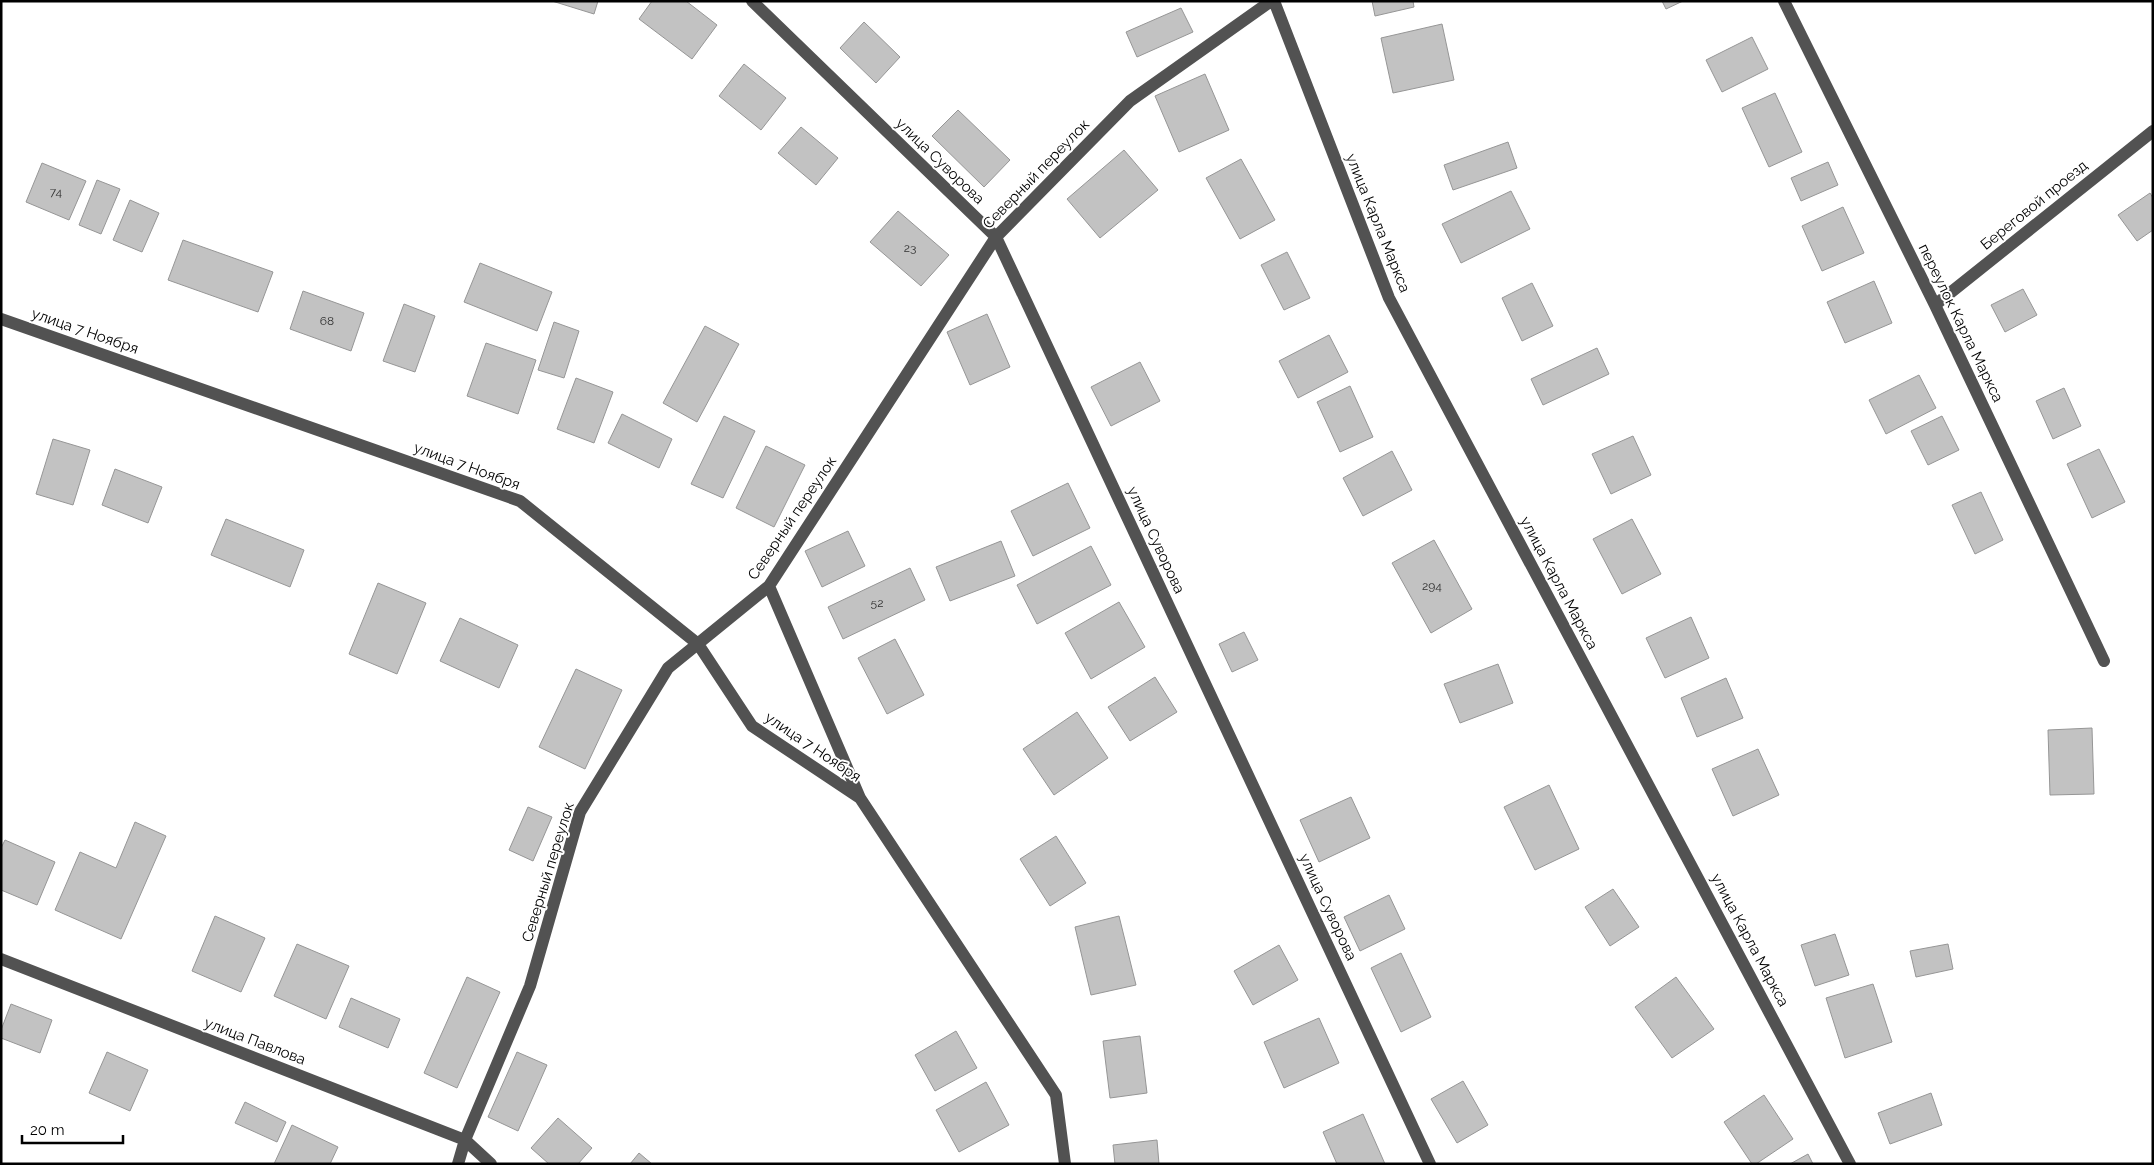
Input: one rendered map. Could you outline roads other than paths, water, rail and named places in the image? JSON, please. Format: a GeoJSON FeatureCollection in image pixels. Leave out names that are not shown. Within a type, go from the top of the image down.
{"type":"FeatureCollection","features":[{"type":"Feature","properties":{"kind":"street","name":"улица Суворова"},"geometry":{"type":"LineString","coordinates":[[752,1],[996,237],[1430,1164]]}},
{"type":"Feature","properties":{"kind":"street","name":"Северный переулок"},"geometry":{"type":"LineString","coordinates":[[458,1164],[465,1140],[530,986],[580,812],[668,668],[770,586],[996,237],[1130,101],[1273,1]]}},
{"type":"Feature","properties":{"kind":"street","name":"улица Карла Маркса"},"geometry":{"type":"LineString","coordinates":[[1273,1],[1389,298],[1850,1164]]}},
{"type":"Feature","properties":{"kind":"street","name":"переулок Карла Маркса"},"geometry":{"type":"LineString","coordinates":[[1784,1],[1935,305],[2104,660]]}},
{"type":"Feature","properties":{"kind":"street","name":"Береговой проезд"},"geometry":{"type":"LineString","coordinates":[[1935,305],[2153,131]]}},
{"type":"Feature","properties":{"kind":"street","name":"улица 7 Ноября"},"geometry":{"type":"LineString","coordinates":[[1,319],[520,501],[698,644],[752,726],[860,798]]}},
{"type":"Feature","properties":{"kind":"street","name":"улица 7 Ноября"},"geometry":{"type":"LineString","coordinates":[[770,586],[860,798],[1056,1095],[1066,1164]]}},
{"type":"Feature","properties":{"kind":"street","name":"улица Павлова"},"geometry":{"type":"LineString","coordinates":[[1,959],[465,1140],[491,1164]]}}]}
